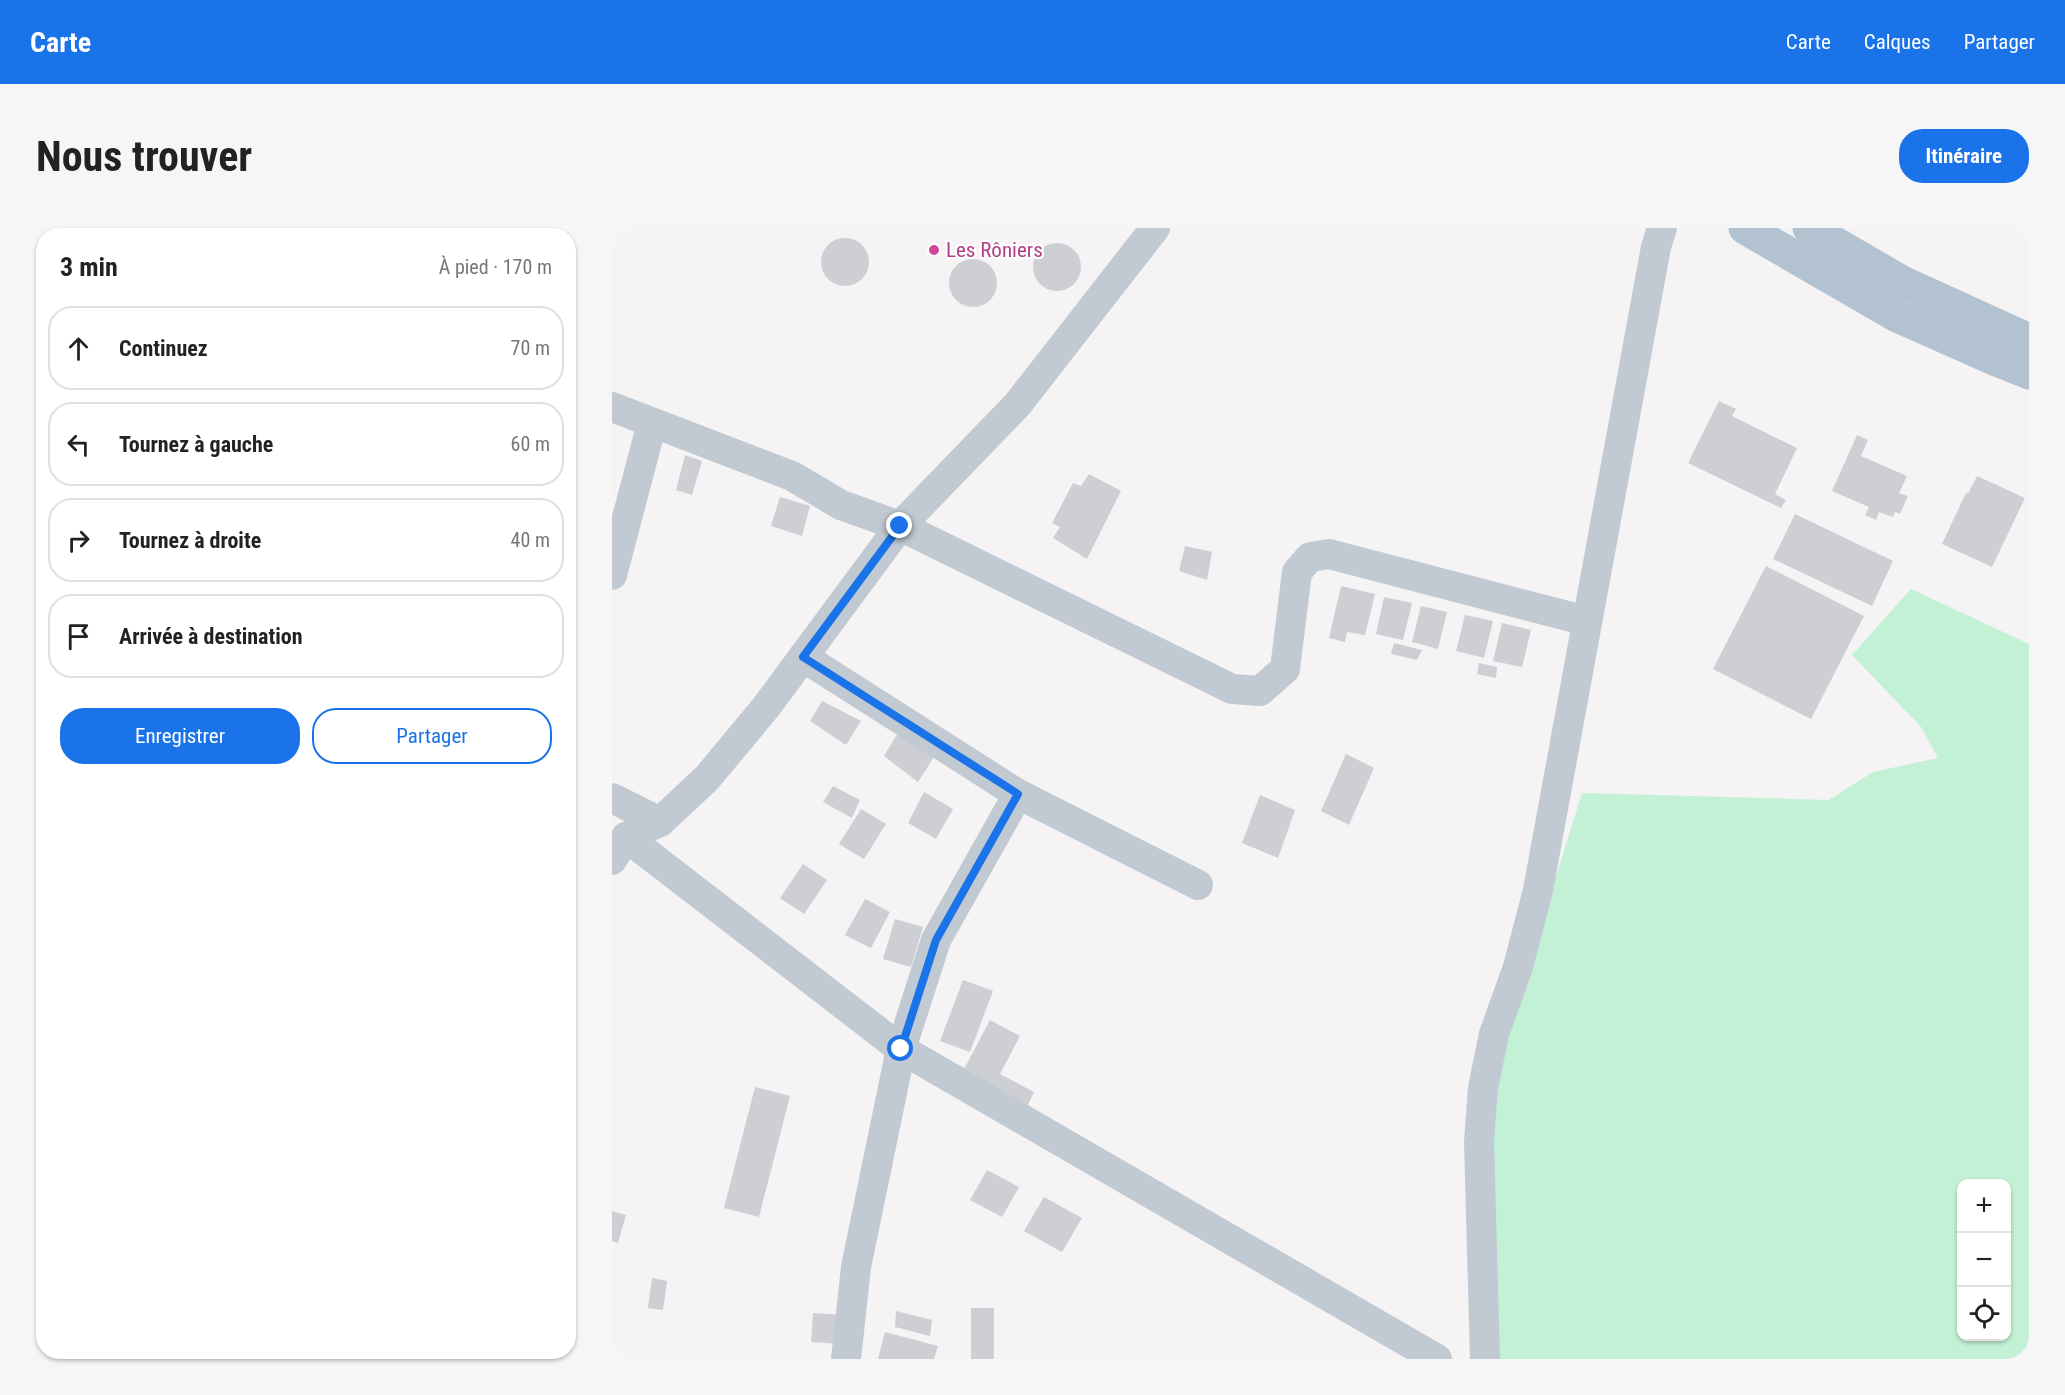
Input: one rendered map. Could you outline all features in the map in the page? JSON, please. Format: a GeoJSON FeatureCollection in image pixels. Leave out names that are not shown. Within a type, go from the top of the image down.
{"type":"FeatureCollection","features":[{"type":"Feature","properties":{"kind":"main road"},"geometry":{"type":"LineString","coordinates":[[1744,228],[1897,316],[2029,373]]}},
{"type":"Feature","properties":{"kind":"main road"},"geometry":{"type":"LineString","coordinates":[[1809,228],[1902,282],[2029,340]]}},
{"type":"Feature","properties":{"kind":"street"},"geometry":{"type":"LineString","coordinates":[[1155,228],[1017,405],[900,526],[766,707],[707,778],[660,822],[619,849],[901,1049],[1437,1359]]}},
{"type":"Feature","properties":{"kind":"street"},"geometry":{"type":"LineString","coordinates":[[1485,1359],[1479,1142],[1483,1088],[1494,1034],[1518,967],[1538,890],[1656,247],[1662,228]]}},
{"type":"Feature","properties":{"kind":"street"},"geometry":{"type":"LineString","coordinates":[[612,407],[792,476],[841,505],[900,526],[1232,689],[1260,691],[1285,669],[1297,572],[1310,557],[1329,554],[1587,621]]}},
{"type":"Feature","properties":{"kind":"street"},"geometry":{"type":"LineString","coordinates":[[612,575],[652,423]]}},
{"type":"Feature","properties":{"kind":"street"},"geometry":{"type":"LineString","coordinates":[[803,657],[1018,794],[1198,885]]}},
{"type":"Feature","properties":{"kind":"street"},"geometry":{"type":"LineString","coordinates":[[846,1359],[855,1268],[901,1049],[936,940],[1018,794]]}},
{"type":"Feature","properties":{"kind":"street"},"geometry":{"type":"LineString","coordinates":[[612,798],[660,822]]}},
{"type":"Feature","properties":{"kind":"green space"},"geometry":{"type":"Polygon","coordinates":[[[1911,589],[2029,644],[2029,1359],[1496,1359],[1493,1221],[1467,1106],[1491,1037],[1543,918],[1582,793],[1829,800],[1873,772],[1938,758],[1921,727],[1852,655],[1911,589]]]}},
{"type":"Feature","properties":{"kind":"building"},"geometry":{"type":"Polygon","coordinates":[[[840,238],[850,238],[862,245],[869,257],[869,267],[862,279],[850,286],[840,286],[825,275],[821,267],[821,257],[832,242],[840,238]]]}},
{"type":"Feature","properties":{"kind":"building"},"geometry":{"type":"Polygon","coordinates":[[[1052,243],[1062,243],[1074,250],[1081,262],[1081,272],[1074,284],[1062,291],[1052,291],[1037,280],[1033,272],[1033,262],[1044,247],[1052,243]]]}},
{"type":"Feature","properties":{"kind":"building"},"geometry":{"type":"Polygon","coordinates":[[[968,259],[978,259],[990,266],[997,278],[997,288],[990,300],[978,307],[968,307],[953,296],[949,288],[949,278],[960,263],[968,259]]]}},
{"type":"Feature","properties":{"kind":"building"},"geometry":{"type":"Polygon","coordinates":[[[1719,401],[1736,409],[1732,416],[1797,448],[1775,494],[1786,500],[1781,508],[1688,463],[1719,401]]]}},
{"type":"Feature","properties":{"kind":"building"},"geometry":{"type":"Polygon","coordinates":[[[1857,435],[1868,440],[1861,456],[1907,476],[1899,493],[1908,496],[1900,514],[1895,512],[1893,517],[1879,512],[1876,520],[1865,515],[1869,507],[1832,491],[1857,435]]]}},
{"type":"Feature","properties":{"kind":"building"},"geometry":{"type":"Polygon","coordinates":[[[685,455],[702,461],[692,495],[676,490],[685,455]]]}},
{"type":"Feature","properties":{"kind":"building"},"geometry":{"type":"Polygon","coordinates":[[[1089,474],[1121,491],[1087,559],[1053,538],[1060,527],[1052,523],[1073,483],[1081,486],[1089,474]]]}},
{"type":"Feature","properties":{"kind":"building"},"geometry":{"type":"Polygon","coordinates":[[[1977,476],[2025,498],[1992,567],[1942,544],[1965,495],[1977,476]]]}},
{"type":"Feature","properties":{"kind":"building"},"geometry":{"type":"Polygon","coordinates":[[[780,497],[810,506],[802,536],[771,526],[780,497]]]}},
{"type":"Feature","properties":{"kind":"building"},"geometry":{"type":"Polygon","coordinates":[[[1795,514],[1893,561],[1872,606],[1773,559],[1795,514]]]}},
{"type":"Feature","properties":{"kind":"building"},"geometry":{"type":"Polygon","coordinates":[[[1185,546],[1212,552],[1207,580],[1179,571],[1185,546]]]}},
{"type":"Feature","properties":{"kind":"building"},"geometry":{"type":"Polygon","coordinates":[[[1766,566],[1864,616],[1811,719],[1713,669],[1766,566]]]}},
{"type":"Feature","properties":{"kind":"building"},"geometry":{"type":"Polygon","coordinates":[[[1341,586],[1375,594],[1365,635],[1347,632],[1345,642],[1329,638],[1341,586]]]}},
{"type":"Feature","properties":{"kind":"building"},"geometry":{"type":"Polygon","coordinates":[[[1384,597],[1412,603],[1403,640],[1376,634],[1384,597]]]}},
{"type":"Feature","properties":{"kind":"building"},"geometry":{"type":"Polygon","coordinates":[[[1421,606],[1447,612],[1438,649],[1412,642],[1421,606]]]}},
{"type":"Feature","properties":{"kind":"building"},"geometry":{"type":"Polygon","coordinates":[[[1465,615],[1493,621],[1484,658],[1456,651],[1465,615]]]}},
{"type":"Feature","properties":{"kind":"building"},"geometry":{"type":"Polygon","coordinates":[[[1502,623],[1531,630],[1522,667],[1493,661],[1502,623]]]}},
{"type":"Feature","properties":{"kind":"building"},"geometry":{"type":"Polygon","coordinates":[[[1394,643],[1422,650],[1417,660],[1391,654],[1394,643]]]}},
{"type":"Feature","properties":{"kind":"building"},"geometry":{"type":"Polygon","coordinates":[[[1479,663],[1497,667],[1496,678],[1477,674],[1479,663]]]}},
{"type":"Feature","properties":{"kind":"building"},"geometry":{"type":"Polygon","coordinates":[[[822,701],[861,721],[846,745],[810,721],[822,701]]]}},
{"type":"Feature","properties":{"kind":"building"},"geometry":{"type":"Polygon","coordinates":[[[898,733],[934,757],[918,782],[884,756],[898,733]]]}},
{"type":"Feature","properties":{"kind":"building"},"geometry":{"type":"Polygon","coordinates":[[[1346,754],[1374,768],[1349,825],[1321,811],[1346,754]]]}},
{"type":"Feature","properties":{"kind":"building"},"geometry":{"type":"Polygon","coordinates":[[[833,786],[860,800],[852,818],[823,802],[833,786]]]}},
{"type":"Feature","properties":{"kind":"building"},"geometry":{"type":"Polygon","coordinates":[[[924,792],[953,809],[936,839],[908,823],[924,792]]]}},
{"type":"Feature","properties":{"kind":"building"},"geometry":{"type":"Polygon","coordinates":[[[1260,795],[1295,810],[1278,858],[1242,843],[1260,795]]]}},
{"type":"Feature","properties":{"kind":"building"},"geometry":{"type":"Polygon","coordinates":[[[861,809],[886,824],[864,859],[839,844],[861,809]]]}},
{"type":"Feature","properties":{"kind":"building"},"geometry":{"type":"Polygon","coordinates":[[[803,864],[827,880],[804,914],[780,898],[803,864]]]}},
{"type":"Feature","properties":{"kind":"building"},"geometry":{"type":"Polygon","coordinates":[[[865,899],[890,912],[871,948],[845,935],[865,899]]]}},
{"type":"Feature","properties":{"kind":"building"},"geometry":{"type":"Polygon","coordinates":[[[895,919],[923,927],[911,967],[883,959],[895,919]]]}},
{"type":"Feature","properties":{"kind":"building"},"geometry":{"type":"Polygon","coordinates":[[[963,980],[993,991],[970,1052],[940,1041],[963,980]]]}},
{"type":"Feature","properties":{"kind":"building"},"geometry":{"type":"Polygon","coordinates":[[[990,1020],[1020,1036],[1000,1074],[1034,1092],[1028,1105],[963,1071],[990,1020]]]}},
{"type":"Feature","properties":{"kind":"building"},"geometry":{"type":"Polygon","coordinates":[[[755,1087],[790,1096],[759,1217],[724,1208],[755,1087]]]}},
{"type":"Feature","properties":{"kind":"building"},"geometry":{"type":"Polygon","coordinates":[[[987,1170],[1019,1187],[1002,1217],[970,1200],[987,1170]]]}},
{"type":"Feature","properties":{"kind":"building"},"geometry":{"type":"Polygon","coordinates":[[[1044,1197],[1082,1218],[1062,1252],[1024,1231],[1044,1197]]]}},
{"type":"Feature","properties":{"kind":"building"},"geometry":{"type":"Polygon","coordinates":[[[612,1211],[626,1215],[618,1243],[612,1241],[612,1211]]]}},
{"type":"Feature","properties":{"kind":"building"},"geometry":{"type":"Polygon","coordinates":[[[652,1278],[667,1281],[663,1310],[648,1308],[652,1278]]]}},
{"type":"Feature","properties":{"kind":"building"},"geometry":{"type":"Polygon","coordinates":[[[971,1308],[994,1308],[994,1359],[971,1359],[971,1308]]]}},
{"type":"Feature","properties":{"kind":"building"},"geometry":{"type":"Polygon","coordinates":[[[896,1311],[932,1320],[930,1336],[895,1327],[896,1311]]]}},
{"type":"Feature","properties":{"kind":"building"},"geometry":{"type":"Polygon","coordinates":[[[813,1313],[844,1315],[841,1344],[811,1342],[813,1313]]]}},
{"type":"Feature","properties":{"kind":"building"},"geometry":{"type":"Polygon","coordinates":[[[885,1332],[938,1346],[934,1359],[878,1359],[885,1332]]]}},
{"type":"Feature","properties":{"kind":"place","name":"Les Rôniers"},"geometry":{"type":"Point","coordinates":[934,250]}},
{"type":"Feature","properties":{"kind":"route"},"geometry":{"type":"LineString","coordinates":[[900,526],[803,657],[1018,794],[936,940],[901,1049]]}}]}
